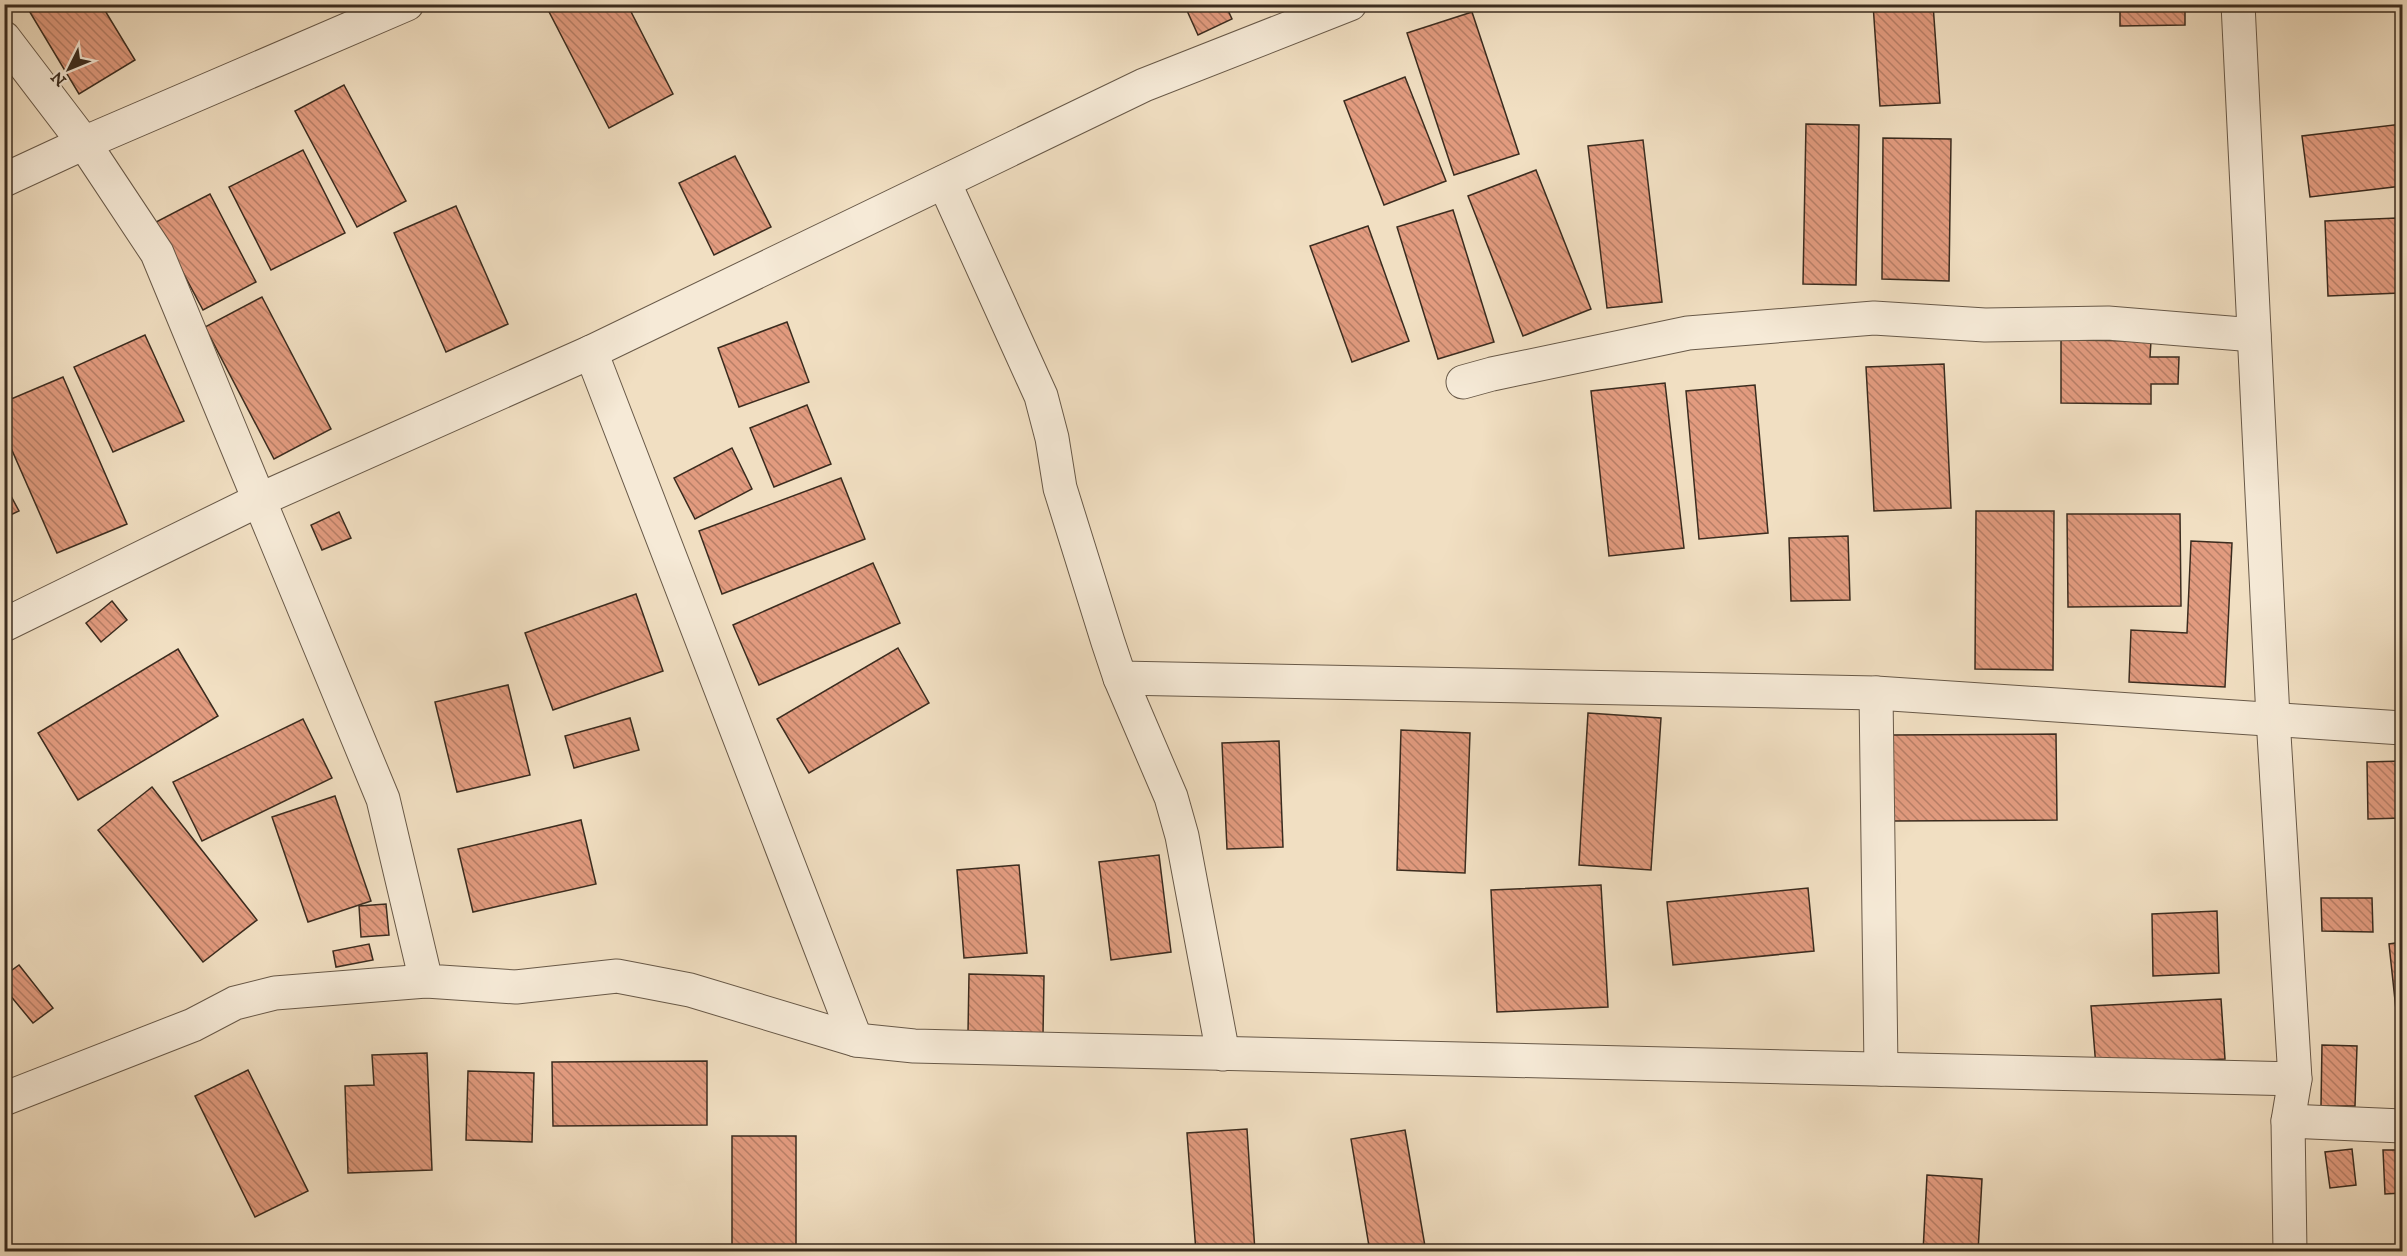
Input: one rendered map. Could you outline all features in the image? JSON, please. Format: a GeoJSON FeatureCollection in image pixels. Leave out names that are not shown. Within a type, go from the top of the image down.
{"type":"FeatureCollection","features":[{"type":"Feature","properties":{"kind":"street"},"geometry":{"type":"LineString","coordinates":[[4,180],[84,143],[407,4]]}},
{"type":"Feature","properties":{"kind":"street"},"geometry":{"type":"LineString","coordinates":[[4,625],[259,500],[591,352],[1144,85],[1350,4]]}},
{"type":"Feature","properties":{"kind":"street"},"geometry":{"type":"LineString","coordinates":[[2238,4],[2273,718],[2295,1079],[2288,1121],[2290,1251]]}},
{"type":"Feature","properties":{"kind":"street"},"geometry":{"type":"LineString","coordinates":[[4,38],[84,143],[157,253],[383,799],[426,981]]}},
{"type":"Feature","properties":{"kind":"street"},"geometry":{"type":"LineString","coordinates":[[944,182],[1041,396],[1052,438],[1060,488],[1120,678],[1171,797],[1182,836],[1223,1053]]}},
{"type":"Feature","properties":{"kind":"street"},"geometry":{"type":"LineString","coordinates":[[1463,382],[1688,333],[1874,318],[1985,325],[2108,323],[2254,335]]}},
{"type":"Feature","properties":{"kind":"street"},"geometry":{"type":"LineString","coordinates":[[591,352],[856,1040]]}},
{"type":"Feature","properties":{"kind":"street"},"geometry":{"type":"LineString","coordinates":[[1120,678],[1876,693],[2403,728]]}},
{"type":"Feature","properties":{"kind":"street"},"geometry":{"type":"LineString","coordinates":[[1876,693],[1881,1070]]}},
{"type":"Feature","properties":{"kind":"street"},"geometry":{"type":"LineString","coordinates":[[4,1099],[193,1025],[235,1003],[275,993],[426,981],[516,987],[617,976],[690,990],[856,1040],[914,1046],[2295,1079]]}},
{"type":"Feature","properties":{"kind":"street"},"geometry":{"type":"LineString","coordinates":[[2288,1121],[2403,1126]]}},
{"type":"Feature","properties":{"kind":"building"},"geometry":{"type":"Polygon","coordinates":[[[25,4],[101,4],[135,60],[79,94],[25,4]]]}},
{"type":"Feature","properties":{"kind":"building"},"geometry":{"type":"Polygon","coordinates":[[[545,4],[627,4],[673,94],[609,128],[545,4]]]}},
{"type":"Feature","properties":{"kind":"building"},"geometry":{"type":"Polygon","coordinates":[[[1184,4],[1225,4],[1232,19],[1198,35],[1184,4]]]}},
{"type":"Feature","properties":{"kind":"building"},"geometry":{"type":"Polygon","coordinates":[[[1873,4],[1933,4],[1940,103],[1880,106],[1873,4]]]}},
{"type":"Feature","properties":{"kind":"building"},"geometry":{"type":"Polygon","coordinates":[[[2120,4],[2185,4],[2185,25],[2120,26],[2120,4]]]}},
{"type":"Feature","properties":{"kind":"building"},"geometry":{"type":"Polygon","coordinates":[[[1472,12],[1519,154],[1454,175],[1407,33],[1472,12]]]}},
{"type":"Feature","properties":{"kind":"building"},"geometry":{"type":"Polygon","coordinates":[[[1405,77],[1446,181],[1384,205],[1344,101],[1405,77]]]}},
{"type":"Feature","properties":{"kind":"building"},"geometry":{"type":"Polygon","coordinates":[[[344,85],[406,201],[357,227],[295,111],[344,85]]]}},
{"type":"Feature","properties":{"kind":"building"},"geometry":{"type":"Polygon","coordinates":[[[1806,124],[1859,125],[1856,285],[1803,284],[1806,124]]]}},
{"type":"Feature","properties":{"kind":"building"},"geometry":{"type":"Polygon","coordinates":[[[2402,124],[2402,186],[2310,197],[2302,136],[2402,124]]]}},
{"type":"Feature","properties":{"kind":"building"},"geometry":{"type":"Polygon","coordinates":[[[1883,138],[1951,139],[1949,281],[1882,279],[1883,138]]]}},
{"type":"Feature","properties":{"kind":"building"},"geometry":{"type":"Polygon","coordinates":[[[1643,140],[1662,302],[1607,308],[1588,146],[1643,140]]]}},
{"type":"Feature","properties":{"kind":"building"},"geometry":{"type":"Polygon","coordinates":[[[303,150],[345,233],[271,270],[229,187],[303,150]]]}},
{"type":"Feature","properties":{"kind":"building"},"geometry":{"type":"Polygon","coordinates":[[[735,156],[771,227],[714,255],[679,183],[735,156]]]}},
{"type":"Feature","properties":{"kind":"building"},"geometry":{"type":"Polygon","coordinates":[[[1536,170],[1591,309],[1523,336],[1468,196],[1536,170]]]}},
{"type":"Feature","properties":{"kind":"building"},"geometry":{"type":"Polygon","coordinates":[[[210,194],[256,282],[203,310],[156,222],[210,194]]]}},
{"type":"Feature","properties":{"kind":"building"},"geometry":{"type":"Polygon","coordinates":[[[456,206],[508,324],[446,352],[394,233],[456,206]]]}},
{"type":"Feature","properties":{"kind":"building"},"geometry":{"type":"Polygon","coordinates":[[[1453,210],[1494,342],[1438,359],[1397,227],[1453,210]]]}},
{"type":"Feature","properties":{"kind":"building"},"geometry":{"type":"Polygon","coordinates":[[[2397,218],[2400,293],[2328,296],[2325,221],[2397,218]]]}},
{"type":"Feature","properties":{"kind":"building"},"geometry":{"type":"Polygon","coordinates":[[[1368,226],[1409,341],[1352,362],[1310,246],[1368,226]]]}},
{"type":"Feature","properties":{"kind":"building"},"geometry":{"type":"Polygon","coordinates":[[[262,297],[331,429],[274,459],[205,327],[262,297]]]}},
{"type":"Feature","properties":{"kind":"building"},"geometry":{"type":"Polygon","coordinates":[[[787,322],[809,382],[739,407],[718,348],[787,322]]]}},
{"type":"Feature","properties":{"kind":"building"},"geometry":{"type":"Polygon","coordinates":[[[145,335],[184,421],[113,452],[74,367],[145,335]]]}},
{"type":"Feature","properties":{"kind":"building"},"geometry":{"type":"Polygon","coordinates":[[[2061,340],[2151,341],[2150,357],[2179,357],[2178,384],[2151,384],[2151,404],[2061,403],[2061,340]]]}},
{"type":"Feature","properties":{"kind":"building"},"geometry":{"type":"Polygon","coordinates":[[[1944,364],[1951,508],[1874,511],[1866,367],[1944,364]]]}},
{"type":"Feature","properties":{"kind":"building"},"geometry":{"type":"Polygon","coordinates":[[[63,377],[127,524],[57,553],[4,432],[4,402],[63,377]]]}},
{"type":"Feature","properties":{"kind":"building"},"geometry":{"type":"Polygon","coordinates":[[[1665,383],[1684,548],[1609,556],[1591,391],[1665,383]]]}},
{"type":"Feature","properties":{"kind":"building"},"geometry":{"type":"Polygon","coordinates":[[[1755,385],[1768,533],[1699,539],[1686,391],[1755,385]]]}},
{"type":"Feature","properties":{"kind":"building"},"geometry":{"type":"Polygon","coordinates":[[[807,405],[831,464],[774,487],[750,428],[807,405]]]}},
{"type":"Feature","properties":{"kind":"building"},"geometry":{"type":"Polygon","coordinates":[[[732,448],[752,489],[695,519],[674,478],[732,448]]]}},
{"type":"Feature","properties":{"kind":"building"},"geometry":{"type":"Polygon","coordinates":[[[841,478],[865,539],[722,594],[699,531],[841,478]]]}},
{"type":"Feature","properties":{"kind":"building"},"geometry":{"type":"Polygon","coordinates":[[[4,483],[19,511],[4,518],[4,483]]]}},
{"type":"Feature","properties":{"kind":"building"},"geometry":{"type":"Polygon","coordinates":[[[1976,511],[2054,511],[2053,670],[1975,669],[1976,511]]]}},
{"type":"Feature","properties":{"kind":"building"},"geometry":{"type":"Polygon","coordinates":[[[339,512],[351,538],[322,550],[311,525],[339,512]]]}},
{"type":"Feature","properties":{"kind":"building"},"geometry":{"type":"Polygon","coordinates":[[[2067,514],[2180,514],[2181,606],[2068,607],[2067,514]]]}},
{"type":"Feature","properties":{"kind":"building"},"geometry":{"type":"Polygon","coordinates":[[[1848,536],[1850,600],[1791,601],[1789,538],[1848,536]]]}},
{"type":"Feature","properties":{"kind":"building"},"geometry":{"type":"Polygon","coordinates":[[[2191,541],[2232,543],[2225,687],[2129,682],[2131,630],[2187,633],[2191,541]]]}},
{"type":"Feature","properties":{"kind":"building"},"geometry":{"type":"Polygon","coordinates":[[[873,563],[900,623],[759,685],[733,625],[873,563]]]}},
{"type":"Feature","properties":{"kind":"building"},"geometry":{"type":"Polygon","coordinates":[[[636,594],[663,671],[553,710],[525,633],[636,594]]]}},
{"type":"Feature","properties":{"kind":"building"},"geometry":{"type":"Polygon","coordinates":[[[112,601],[127,620],[101,642],[86,623],[112,601]]]}},
{"type":"Feature","properties":{"kind":"building"},"geometry":{"type":"Polygon","coordinates":[[[898,648],[929,703],[809,773],[777,719],[898,648]]]}},
{"type":"Feature","properties":{"kind":"building"},"geometry":{"type":"Polygon","coordinates":[[[178,649],[218,716],[78,800],[38,733],[178,649]]]}},
{"type":"Feature","properties":{"kind":"building"},"geometry":{"type":"Polygon","coordinates":[[[508,685],[530,775],[457,792],[435,702],[508,685]]]}},
{"type":"Feature","properties":{"kind":"building"},"geometry":{"type":"Polygon","coordinates":[[[1588,713],[1661,718],[1651,870],[1579,865],[1588,713]]]}},
{"type":"Feature","properties":{"kind":"building"},"geometry":{"type":"Polygon","coordinates":[[[630,718],[639,750],[574,768],[565,736],[630,718]]]}},
{"type":"Feature","properties":{"kind":"building"},"geometry":{"type":"Polygon","coordinates":[[[303,719],[332,778],[202,841],[173,782],[303,719]]]}},
{"type":"Feature","properties":{"kind":"building"},"geometry":{"type":"Polygon","coordinates":[[[1401,730],[1470,733],[1465,873],[1397,870],[1401,730]]]}},
{"type":"Feature","properties":{"kind":"building"},"geometry":{"type":"Polygon","coordinates":[[[2056,734],[2057,820],[1893,821],[1892,735],[2056,734]]]}},
{"type":"Feature","properties":{"kind":"building"},"geometry":{"type":"Polygon","coordinates":[[[1279,741],[1283,847],[1227,849],[1222,743],[1279,741]]]}},
{"type":"Feature","properties":{"kind":"building"},"geometry":{"type":"Polygon","coordinates":[[[2402,761],[2402,818],[2368,819],[2367,762],[2402,761]]]}},
{"type":"Feature","properties":{"kind":"building"},"geometry":{"type":"Polygon","coordinates":[[[152,787],[257,920],[203,962],[98,830],[152,787]]]}},
{"type":"Feature","properties":{"kind":"building"},"geometry":{"type":"Polygon","coordinates":[[[335,796],[371,901],[308,922],[272,817],[335,796]]]}},
{"type":"Feature","properties":{"kind":"building"},"geometry":{"type":"Polygon","coordinates":[[[581,820],[596,884],[473,912],[458,849],[581,820]]]}},
{"type":"Feature","properties":{"kind":"building"},"geometry":{"type":"Polygon","coordinates":[[[1159,855],[1171,952],[1111,960],[1099,862],[1159,855]]]}},
{"type":"Feature","properties":{"kind":"building"},"geometry":{"type":"Polygon","coordinates":[[[1019,865],[1027,953],[964,958],[957,870],[1019,865]]]}},
{"type":"Feature","properties":{"kind":"building"},"geometry":{"type":"Polygon","coordinates":[[[1601,885],[1608,1007],[1497,1012],[1491,890],[1601,885]]]}},
{"type":"Feature","properties":{"kind":"building"},"geometry":{"type":"Polygon","coordinates":[[[1808,888],[1814,951],[1673,965],[1667,902],[1808,888]]]}},
{"type":"Feature","properties":{"kind":"building"},"geometry":{"type":"Polygon","coordinates":[[[2321,898],[2372,898],[2373,932],[2322,931],[2321,898]]]}},
{"type":"Feature","properties":{"kind":"building"},"geometry":{"type":"Polygon","coordinates":[[[386,904],[389,935],[361,937],[359,906],[386,904]]]}},
{"type":"Feature","properties":{"kind":"building"},"geometry":{"type":"Polygon","coordinates":[[[2217,911],[2219,973],[2153,976],[2152,914],[2217,911]]]}},
{"type":"Feature","properties":{"kind":"building"},"geometry":{"type":"Polygon","coordinates":[[[2402,942],[2402,1018],[2397,1019],[2389,944],[2402,942]]]}},
{"type":"Feature","properties":{"kind":"building"},"geometry":{"type":"Polygon","coordinates":[[[369,944],[373,960],[336,967],[333,951],[369,944]]]}},
{"type":"Feature","properties":{"kind":"building"},"geometry":{"type":"Polygon","coordinates":[[[19,965],[53,1008],[33,1023],[4,988],[4,976],[19,965]]]}},
{"type":"Feature","properties":{"kind":"building"},"geometry":{"type":"Polygon","coordinates":[[[969,974],[1044,976],[1043,1035],[968,1033],[969,974]]]}},
{"type":"Feature","properties":{"kind":"building"},"geometry":{"type":"Polygon","coordinates":[[[2221,999],[2225,1059],[2096,1067],[2091,1006],[2221,999]]]}},
{"type":"Feature","properties":{"kind":"building"},"geometry":{"type":"Polygon","coordinates":[[[2322,1045],[2357,1046],[2355,1106],[2321,1106],[2322,1045]]]}},
{"type":"Feature","properties":{"kind":"building"},"geometry":{"type":"Polygon","coordinates":[[[427,1053],[432,1170],[348,1173],[345,1086],[374,1085],[372,1055],[427,1053]]]}},
{"type":"Feature","properties":{"kind":"building"},"geometry":{"type":"Polygon","coordinates":[[[707,1061],[707,1125],[553,1126],[552,1062],[707,1061]]]}},
{"type":"Feature","properties":{"kind":"building"},"geometry":{"type":"Polygon","coordinates":[[[248,1070],[308,1191],[255,1217],[195,1096],[248,1070]]]}},
{"type":"Feature","properties":{"kind":"building"},"geometry":{"type":"Polygon","coordinates":[[[468,1071],[534,1073],[532,1142],[466,1140],[468,1071]]]}},
{"type":"Feature","properties":{"kind":"building"},"geometry":{"type":"Polygon","coordinates":[[[1247,1129],[1255,1252],[1196,1252],[1187,1133],[1247,1129]]]}},
{"type":"Feature","properties":{"kind":"building"},"geometry":{"type":"Polygon","coordinates":[[[1405,1130],[1426,1252],[1370,1252],[1351,1139],[1405,1130]]]}},
{"type":"Feature","properties":{"kind":"building"},"geometry":{"type":"Polygon","coordinates":[[[732,1136],[796,1136],[796,1252],[732,1252],[732,1136]]]}},
{"type":"Feature","properties":{"kind":"building"},"geometry":{"type":"Polygon","coordinates":[[[2352,1149],[2356,1185],[2330,1188],[2325,1152],[2352,1149]]]}},
{"type":"Feature","properties":{"kind":"building"},"geometry":{"type":"Polygon","coordinates":[[[2383,1150],[2402,1150],[2402,1193],[2385,1194],[2383,1150]]]}},
{"type":"Feature","properties":{"kind":"building"},"geometry":{"type":"Polygon","coordinates":[[[1927,1175],[1982,1179],[1978,1252],[1923,1252],[1927,1175]]]}}]}
